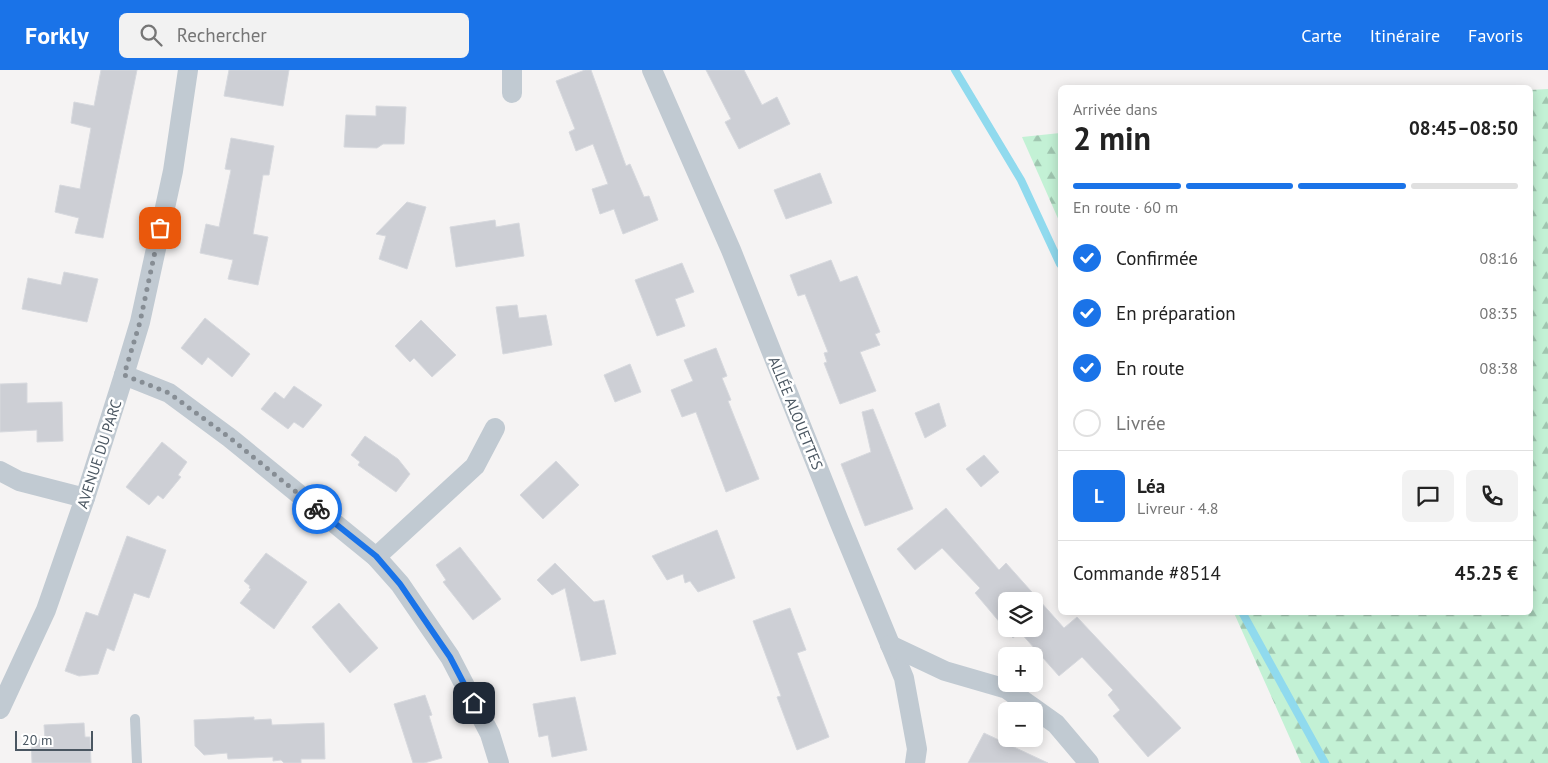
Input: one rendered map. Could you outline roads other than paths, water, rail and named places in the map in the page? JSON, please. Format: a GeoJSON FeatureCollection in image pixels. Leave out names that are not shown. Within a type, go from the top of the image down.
{"type":"FeatureCollection","features":[{"type":"Feature","properties":{"kind":"street","name":"AVENUE DU PARC"},"geometry":{"type":"LineString","coordinates":[[0,709],[46,610],[85,498],[140,322],[173,171],[188,70]]}},
{"type":"Feature","properties":{"kind":"street"},"geometry":{"type":"LineString","coordinates":[[512,70],[512,93]]}},
{"type":"Feature","properties":{"kind":"street","name":"ALLÉE ALOUETTES"},"geometry":{"type":"LineString","coordinates":[[652,70],[731,250],[904,678],[917,749],[915,763]]}},
{"type":"Feature","properties":{"kind":"street"},"geometry":{"type":"LineString","coordinates":[[124,375],[169,393],[230,438],[376,556],[400,584],[450,657],[490,734],[499,763]]}},
{"type":"Feature","properties":{"kind":"street"},"geometry":{"type":"LineString","coordinates":[[376,556],[475,466],[496,428]]}},
{"type":"Feature","properties":{"kind":"street"},"geometry":{"type":"LineString","coordinates":[[0,471],[19,481],[85,498]]}},
{"type":"Feature","properties":{"kind":"street"},"geometry":{"type":"LineString","coordinates":[[890,644],[945,670],[1007,689],[1056,724],[1090,763]]}},
{"type":"Feature","properties":{"kind":"lane"},"geometry":{"type":"LineString","coordinates":[[135,719],[137,763]]}},
{"type":"Feature","properties":{"kind":"waterway"},"geometry":{"type":"LineString","coordinates":[[955,70],[1021,180],[1058,260]]}},
{"type":"Feature","properties":{"kind":"waterway"},"geometry":{"type":"LineString","coordinates":[[1244,615],[1325,763]]}}]}
